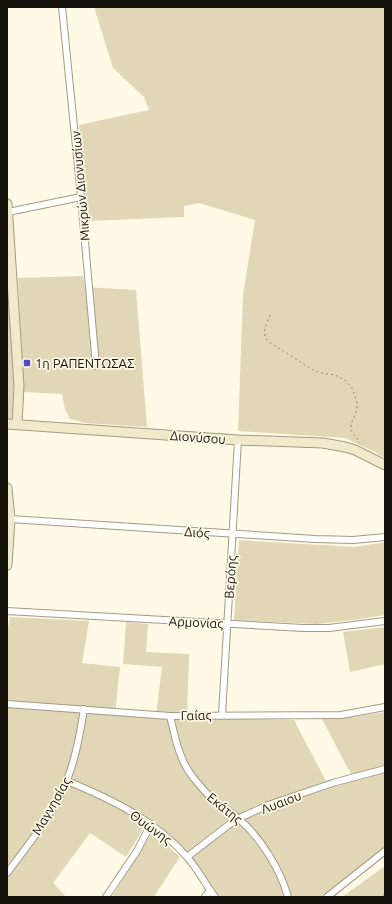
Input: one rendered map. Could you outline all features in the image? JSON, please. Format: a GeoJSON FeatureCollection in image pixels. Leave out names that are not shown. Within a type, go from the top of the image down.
{"type":"FeatureCollection","features":[{"type":"Feature","properties":{"kind":"main road"},"geometry":{"type":"LineString","coordinates":[[7,208],[19,386],[17,424]]}},
{"type":"Feature","properties":{"kind":"main road","name":"Διονύσου"},"geometry":{"type":"LineString","coordinates":[[7,424],[334,445],[355,450],[385,464]]}},
{"type":"Feature","properties":{"kind":"main road"},"geometry":{"type":"LineString","coordinates":[[7,488],[10,520],[7,564]]}},
{"type":"Feature","properties":{"kind":"street","name":"Μικρών Διονυσίων"},"geometry":{"type":"LineString","coordinates":[[62,7],[96,366]]}},
{"type":"Feature","properties":{"kind":"street"},"geometry":{"type":"LineString","coordinates":[[7,208],[81,197]]}},
{"type":"Feature","properties":{"kind":"street","name":"Βερόης"},"geometry":{"type":"LineString","coordinates":[[222,715],[238,440]]}},
{"type":"Feature","properties":{"kind":"street","name":"Διός"},"geometry":{"type":"LineString","coordinates":[[10,520],[315,539],[352,540],[385,536]]}},
{"type":"Feature","properties":{"kind":"street","name":"Αρμονίας"},"geometry":{"type":"LineString","coordinates":[[7,611],[303,628],[329,628],[385,621]]}},
{"type":"Feature","properties":{"kind":"street","name":"Γαίας"},"geometry":{"type":"LineString","coordinates":[[7,704],[170,716],[341,715],[385,707]]}},
{"type":"Feature","properties":{"kind":"street","name":"Μαγνησίας"},"geometry":{"type":"LineString","coordinates":[[7,873],[39,830],[67,781],[79,742],[84,709]]}},
{"type":"Feature","properties":{"kind":"street","name":"Εκάτης"},"geometry":{"type":"LineString","coordinates":[[170,716],[181,756],[191,775],[217,804],[239,818],[263,844],[274,864],[288,897]]}},
{"type":"Feature","properties":{"kind":"street","name":"Λυαιου"},"geometry":{"type":"LineString","coordinates":[[187,857],[239,818],[268,805],[336,782],[385,769]]}},
{"type":"Feature","properties":{"kind":"street","name":"Θυώνης"},"geometry":{"type":"LineString","coordinates":[[67,781],[106,798],[151,824],[168,837],[199,872],[215,897]]}},
{"type":"Feature","properties":{"kind":"street"},"geometry":{"type":"LineString","coordinates":[[106,897],[130,861],[151,824]]}},
{"type":"Feature","properties":{"kind":"street"},"geometry":{"type":"LineString","coordinates":[[327,897],[385,851]]}},
{"type":"Feature","properties":{"kind":"street"},"geometry":{"type":"LineString","coordinates":[[205,897],[210,890]]}},
{"type":"Feature","properties":{"kind":"path"},"geometry":{"type":"LineString","coordinates":[[270,315],[265,328],[265,339],[315,371],[340,376],[352,388],[357,402],[351,424],[351,430],[362,445]]}},
{"type":"Feature","properties":{"kind":"path"},"geometry":{"type":"LineString","coordinates":[[378,897],[385,894]]}},
{"type":"Feature","properties":{"kind":"shaded area"},"geometry":{"type":"Polygon","coordinates":[[[94,7],[385,7],[385,458],[345,438],[238,431],[243,295],[255,220],[199,203],[184,206],[184,217],[88,221],[79,125],[149,110],[144,97],[113,68],[94,7]]]}},
{"type":"Feature","properties":{"kind":"shaded area"},"geometry":{"type":"Polygon","coordinates":[[[7,276],[15,387],[11,421],[7,421],[7,276]]]}},
{"type":"Feature","properties":{"kind":"shaded area"},"geometry":{"type":"Polygon","coordinates":[[[83,276],[85,287],[136,290],[147,427],[86,423],[70,419],[65,409],[62,394],[24,392],[18,278],[83,276]]]}},
{"type":"Feature","properties":{"kind":"shaded area"},"geometry":{"type":"Polygon","coordinates":[[[239,540],[355,547],[385,542],[385,615],[317,624],[234,620],[239,540]]]}},
{"type":"Feature","properties":{"kind":"shaded area"},"geometry":{"type":"Polygon","coordinates":[[[10,617],[89,621],[82,663],[120,667],[115,714],[156,715],[162,667],[123,664],[126,622],[148,624],[146,652],[189,654],[187,718],[294,720],[326,781],[255,806],[229,819],[187,852],[169,834],[149,819],[126,857],[90,833],[53,883],[66,897],[7,897],[7,633],[10,617]]]}},
{"type":"Feature","properties":{"kind":"shaded area"},"geometry":{"type":"Polygon","coordinates":[[[385,627],[385,664],[350,672],[343,632],[385,627]]]}},
{"type":"Feature","properties":{"kind":"shaded area"},"geometry":{"type":"Polygon","coordinates":[[[385,712],[385,846],[321,897],[220,897],[192,858],[231,826],[267,808],[354,780],[322,719],[353,717],[385,712]]]}},
{"type":"Feature","properties":{"kind":"shaded area"},"geometry":{"type":"Polygon","coordinates":[[[152,832],[180,857],[155,895],[157,897],[112,897],[136,859],[152,832]]]}},
{"type":"Feature","properties":{"kind":"shaded area"},"geometry":{"type":"Polygon","coordinates":[[[385,866],[385,897],[342,897],[385,866]]]}},
{"type":"Feature","properties":{"kind":"place","name":"1η ΡΑΠΕΝΤΩΣΑΣ"},"geometry":{"type":"Point","coordinates":[27,363]}}]}
